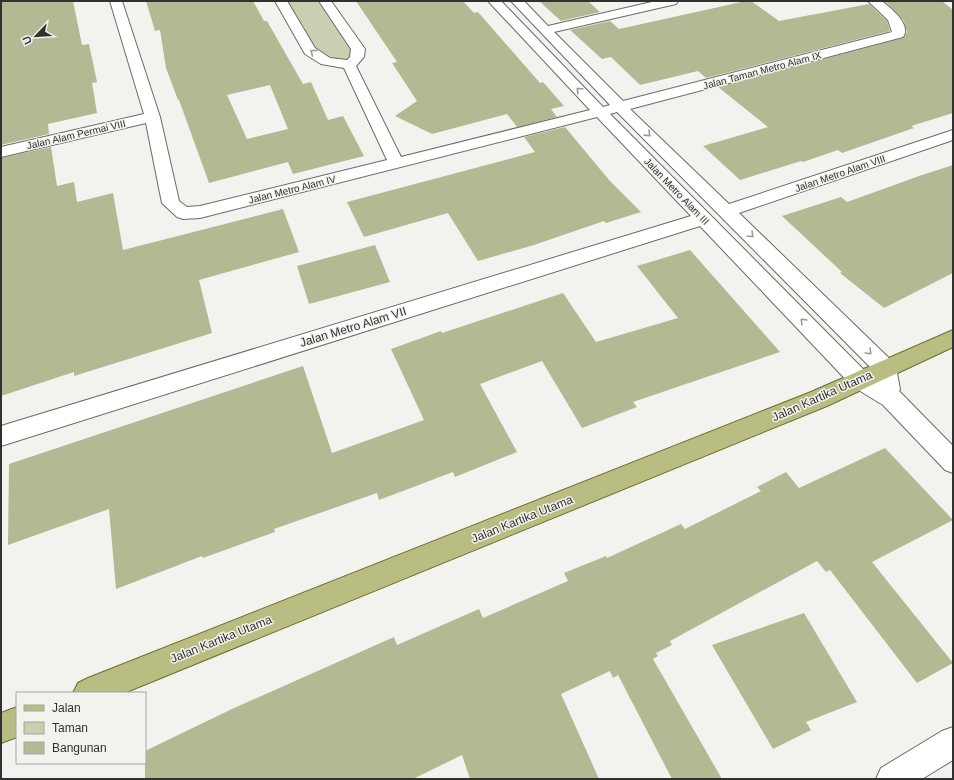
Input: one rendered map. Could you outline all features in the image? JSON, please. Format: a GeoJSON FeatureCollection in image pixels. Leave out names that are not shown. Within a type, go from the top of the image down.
{"type":"FeatureCollection","features":[{"type":"Feature","properties":{"kind":"main road","name":"Jalan Kartika Utama"},"geometry":{"type":"LineString","coordinates":[[90,692],[812,402],[953,338]]}},
{"type":"Feature","properties":{"kind":"main road"},"geometry":{"type":"LineString","coordinates":[[1,728],[16,722]]}},
{"type":"Feature","properties":{"kind":"street","name":"Jalan Metro Alam IV"},"geometry":{"type":"LineString","coordinates":[[116,1],[152,117],[171,203],[183,213],[200,212],[620,107]]}},
{"type":"Feature","properties":{"kind":"street"},"geometry":{"type":"LineString","coordinates":[[280,1],[310,51],[326,61],[349,66]]}},
{"type":"Feature","properties":{"kind":"street"},"geometry":{"type":"LineString","coordinates":[[325,1],[358,49],[356,60],[349,66]]}},
{"type":"Feature","properties":{"kind":"street","name":"Jalan Metro Alam III"},"geometry":{"type":"LineString","coordinates":[[494,1],[860,380],[891,398],[953,462]]}},
{"type":"Feature","properties":{"kind":"street","name":"Jalan Metro Alam III"},"geometry":{"type":"LineString","coordinates":[[517,1],[620,107],[885,368]]}},
{"type":"Feature","properties":{"kind":"street"},"geometry":{"type":"LineString","coordinates":[[546,30],[672,1]]}},
{"type":"Feature","properties":{"kind":"street","name":"Jalan Taman Metro Alam IX"},"geometry":{"type":"LineString","coordinates":[[620,107],[898,34],[899,28],[896,21],[874,1]]}},
{"type":"Feature","properties":{"kind":"street"},"geometry":{"type":"LineString","coordinates":[[349,66],[396,162]]}},
{"type":"Feature","properties":{"kind":"street","name":"Jalan Alam Permai VIII"},"geometry":{"type":"LineString","coordinates":[[1,152],[152,117]]}},
{"type":"Feature","properties":{"kind":"street","name":"Jalan Metro Alam VIII"},"geometry":{"type":"LineString","coordinates":[[727,211],[953,135]]}},
{"type":"Feature","properties":{"kind":"street","name":"Jalan Metro Alam VII"},"geometry":{"type":"LineString","coordinates":[[1,436],[704,218]]}},
{"type":"Feature","properties":{"kind":"street"},"geometry":{"type":"LineString","coordinates":[[885,368],[891,398]]}},
{"type":"Feature","properties":{"kind":"street"},"geometry":{"type":"LineString","coordinates":[[892,779],[953,742]]}},
{"type":"Feature","properties":{"kind":"green space"},"geometry":{"type":"Polygon","coordinates":[[[284,1],[319,1],[352,48],[351,57],[342,62],[327,59],[317,52],[284,1]]]}},
{"type":"Feature","properties":{"kind":"building"},"geometry":{"type":"Polygon","coordinates":[[[1,1],[73,1],[82,45],[89,44],[97,82],[92,83],[97,113],[48,124],[49,134],[1,145],[1,1]]]}},
{"type":"Feature","properties":{"kind":"building"},"geometry":{"type":"Polygon","coordinates":[[[146,1],[253,1],[264,21],[267,21],[303,84],[311,82],[328,120],[343,116],[364,156],[293,174],[288,162],[209,183],[166,68],[160,30],[155,31],[146,1]],[[270,85],[227,95],[247,139],[288,129],[270,85]]]}},
{"type":"Feature","properties":{"kind":"building"},"geometry":{"type":"Polygon","coordinates":[[[356,1],[463,1],[474,13],[478,12],[540,83],[543,82],[564,106],[551,109],[557,117],[517,127],[507,114],[432,134],[395,116],[417,101],[392,63],[397,62],[356,1]]]}},
{"type":"Feature","properties":{"kind":"building"},"geometry":{"type":"Polygon","coordinates":[[[539,1],[588,1],[600,12],[561,21],[539,1]]]}},
{"type":"Feature","properties":{"kind":"building"},"geometry":{"type":"Polygon","coordinates":[[[751,1],[779,21],[869,4],[887,21],[890,31],[706,78],[698,71],[640,85],[611,57],[602,59],[570,30],[610,21],[619,29],[751,1]]]}},
{"type":"Feature","properties":{"kind":"building"},"geometry":{"type":"Polygon","coordinates":[[[885,1],[942,1],[953,10],[953,113],[911,126],[914,128],[842,153],[838,150],[803,162],[801,161],[740,180],[703,146],[768,127],[718,87],[903,38],[907,32],[904,21],[885,1]]]}},
{"type":"Feature","properties":{"kind":"building"},"geometry":{"type":"Polygon","coordinates":[[[565,127],[610,181],[641,212],[606,223],[604,221],[534,245],[478,261],[448,213],[364,237],[347,202],[535,152],[524,137],[565,127]]]}},
{"type":"Feature","properties":{"kind":"building"},"geometry":{"type":"Polygon","coordinates":[[[51,147],[57,186],[74,182],[77,202],[113,193],[123,250],[283,209],[299,252],[199,280],[212,333],[74,376],[74,372],[1,396],[1,158],[51,147]]]}},
{"type":"Feature","properties":{"kind":"building"},"geometry":{"type":"Polygon","coordinates":[[[953,165],[953,273],[884,308],[840,273],[842,272],[782,216],[841,197],[847,202],[953,165]]]}},
{"type":"Feature","properties":{"kind":"building"},"geometry":{"type":"Polygon","coordinates":[[[375,245],[390,282],[309,304],[297,266],[375,245]]]}},
{"type":"Feature","properties":{"kind":"building"},"geometry":{"type":"Polygon","coordinates":[[[690,250],[780,352],[633,402],[637,407],[582,428],[542,361],[480,384],[517,452],[455,477],[453,472],[379,500],[377,493],[274,529],[275,532],[203,558],[202,556],[116,589],[109,509],[8,545],[9,464],[303,366],[332,453],[424,420],[391,349],[441,331],[442,333],[563,293],[596,342],[678,318],[637,266],[690,250]]]}},
{"type":"Feature","properties":{"kind":"building"},"geometry":{"type":"Polygon","coordinates":[[[885,448],[953,520],[872,562],[953,663],[917,683],[830,570],[826,572],[817,561],[670,641],[672,645],[656,653],[658,656],[653,659],[722,779],[672,779],[618,675],[613,678],[610,671],[561,694],[599,779],[470,779],[462,755],[413,779],[145,779],[146,751],[234,708],[394,637],[397,645],[479,609],[483,618],[568,581],[564,573],[606,556],[607,558],[681,524],[685,529],[761,491],[757,487],[786,472],[799,488],[885,448]]]}},
{"type":"Feature","properties":{"kind":"building"},"geometry":{"type":"Polygon","coordinates":[[[804,613],[857,702],[806,722],[811,730],[773,749],[712,645],[804,613]]]}}]}
